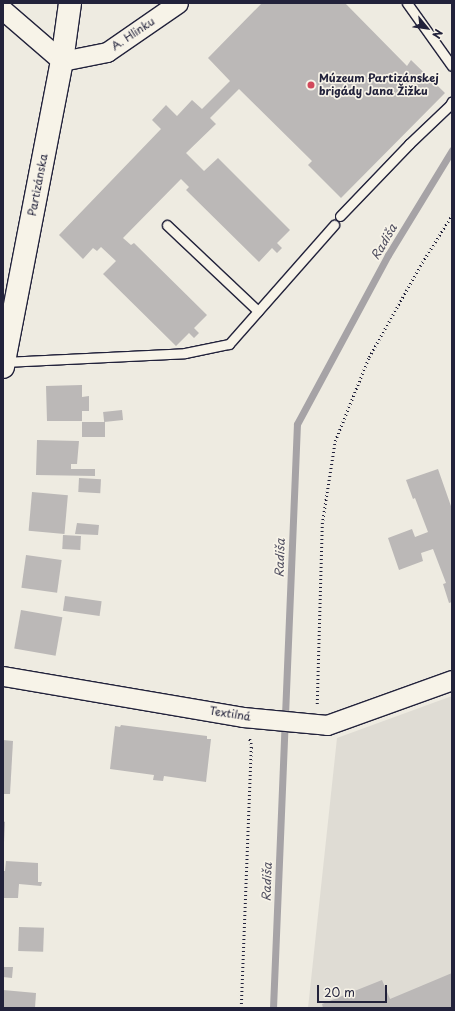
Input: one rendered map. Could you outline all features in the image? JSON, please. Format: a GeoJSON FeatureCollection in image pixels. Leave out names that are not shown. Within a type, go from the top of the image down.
{"type":"FeatureCollection","features":[{"type":"Feature","properties":{"kind":"street","name":"Partizánska"},"geometry":{"type":"LineString","coordinates":[[3,364],[62,61],[70,3]]}},
{"type":"Feature","properties":{"kind":"street","name":"A. Hlinku"},"geometry":{"type":"LineString","coordinates":[[62,61],[107,52],[178,3]]}},
{"type":"Feature","properties":{"kind":"street"},"geometry":{"type":"LineString","coordinates":[[3,10],[62,61]]}},
{"type":"Feature","properties":{"kind":"street","name":"Textilná"},"geometry":{"type":"LineString","coordinates":[[3,676],[243,717],[322,725],[452,680]]}},
{"type":"Feature","properties":{"kind":"lane"},"geometry":{"type":"LineString","coordinates":[[407,3],[452,66]]}},
{"type":"Feature","properties":{"kind":"lane"},"geometry":{"type":"LineString","coordinates":[[340,216],[409,144],[450,105],[452,101]]}},
{"type":"Feature","properties":{"kind":"lane"},"geometry":{"type":"LineString","coordinates":[[167,224],[258,311]]}},
{"type":"Feature","properties":{"kind":"lane"},"geometry":{"type":"LineString","coordinates":[[3,364],[185,353],[229,344],[334,225]]}},
{"type":"Feature","properties":{"kind":"path"},"geometry":{"type":"LineString","coordinates":[[322,725],[322,524],[335,441],[369,357],[420,266],[452,215]]}},
{"type":"Feature","properties":{"kind":"path"},"geometry":{"type":"LineString","coordinates":[[241,1008],[251,744],[243,717]]}},
{"type":"Feature","properties":{"kind":"shaded area"},"geometry":{"type":"Polygon","coordinates":[[[452,696],[452,1008],[308,1008],[337,738],[452,696]]]}},
{"type":"Feature","properties":{"kind":"building"},"geometry":{"type":"Polygon","coordinates":[[[262,3],[345,3],[407,66],[411,60],[445,93],[341,198],[308,165],[312,161],[239,89],[210,118],[216,124],[186,153],[204,171],[218,158],[290,230],[277,243],[282,248],[277,253],[272,248],[259,262],[186,190],[189,187],[181,179],[123,238],[131,245],[134,243],[207,315],[194,328],[199,333],[194,338],[189,333],[176,346],[103,274],[116,261],[101,247],[97,251],[93,248],[83,259],[59,235],[161,129],[152,120],[166,105],[177,116],[192,100],[202,109],[230,81],[208,58],[262,3]]]}},
{"type":"Feature","properties":{"kind":"building"},"geometry":{"type":"Polygon","coordinates":[[[82,385],[82,397],[89,396],[89,411],[82,411],[82,421],[47,421],[46,386],[82,385]]]}},
{"type":"Feature","properties":{"kind":"building"},"geometry":{"type":"Polygon","coordinates":[[[122,410],[123,420],[104,422],[103,412],[122,410]]]}},
{"type":"Feature","properties":{"kind":"building"},"geometry":{"type":"Polygon","coordinates":[[[82,422],[105,422],[105,437],[82,437],[82,422]]]}},
{"type":"Feature","properties":{"kind":"building"},"geometry":{"type":"Polygon","coordinates":[[[37,440],[79,441],[77,464],[71,464],[71,469],[95,469],[95,476],[36,475],[37,440]]]}},
{"type":"Feature","properties":{"kind":"building"},"geometry":{"type":"Polygon","coordinates":[[[438,469],[452,509],[452,602],[449,603],[443,584],[446,583],[433,549],[421,553],[423,561],[399,570],[388,538],[412,529],[415,537],[428,532],[415,498],[413,499],[406,480],[438,469]]]}},
{"type":"Feature","properties":{"kind":"building"},"geometry":{"type":"Polygon","coordinates":[[[79,478],[101,479],[100,493],[78,492],[79,478]]]}},
{"type":"Feature","properties":{"kind":"building"},"geometry":{"type":"Polygon","coordinates":[[[32,492],[68,495],[64,534],[29,531],[32,492]]]}},
{"type":"Feature","properties":{"kind":"building"},"geometry":{"type":"Polygon","coordinates":[[[77,523],[99,525],[98,535],[75,534],[77,523]]]}},
{"type":"Feature","properties":{"kind":"building"},"geometry":{"type":"Polygon","coordinates":[[[63,535],[81,536],[80,550],[62,549],[63,535]]]}},
{"type":"Feature","properties":{"kind":"building"},"geometry":{"type":"Polygon","coordinates":[[[26,555],[62,560],[57,593],[21,588],[26,555]]]}},
{"type":"Feature","properties":{"kind":"building"},"geometry":{"type":"Polygon","coordinates":[[[65,596],[102,601],[100,616],[63,611],[65,596]]]}},
{"type":"Feature","properties":{"kind":"building"},"geometry":{"type":"Polygon","coordinates":[[[21,610],[62,617],[56,656],[14,648],[21,610]]]}},
{"type":"Feature","properties":{"kind":"building"},"geometry":{"type":"Polygon","coordinates":[[[121,725],[207,736],[207,739],[211,739],[206,782],[164,776],[163,781],[153,780],[154,775],[110,769],[115,726],[120,727],[121,725]]]}},
{"type":"Feature","properties":{"kind":"building"},"geometry":{"type":"Polygon","coordinates":[[[3,740],[13,741],[10,794],[3,794],[3,740]]]}},
{"type":"Feature","properties":{"kind":"building"},"geometry":{"type":"Polygon","coordinates":[[[3,821],[5,822],[4,842],[3,841],[3,821]]]}},
{"type":"Feature","properties":{"kind":"building"},"geometry":{"type":"Polygon","coordinates":[[[6,861],[38,863],[38,882],[42,882],[41,886],[19,884],[18,898],[3,898],[3,871],[5,871],[6,861]]]}},
{"type":"Feature","properties":{"kind":"building"},"geometry":{"type":"Polygon","coordinates":[[[19,927],[44,928],[43,952],[18,951],[19,927]]]}},
{"type":"Feature","properties":{"kind":"building"},"geometry":{"type":"Polygon","coordinates":[[[3,967],[13,967],[12,978],[3,977],[3,967]]]}},
{"type":"Feature","properties":{"kind":"building"},"geometry":{"type":"Polygon","coordinates":[[[452,973],[452,1008],[323,1008],[322,1004],[382,980],[390,999],[452,973]]]}},
{"type":"Feature","properties":{"kind":"building"},"geometry":{"type":"Polygon","coordinates":[[[3,990],[36,993],[35,1008],[3,1008],[3,990]]]}},
{"type":"Feature","properties":{"kind":"waterway","name":"Radiša"},"geometry":{"type":"LineString","coordinates":[[273,1008],[297,424],[388,255],[452,150]]}},
{"type":"Feature","properties":{"kind":"place","name":"Múzeum Partizánskej brigády Jana Žižku"},"geometry":{"type":"Point","coordinates":[311,85]}}]}
